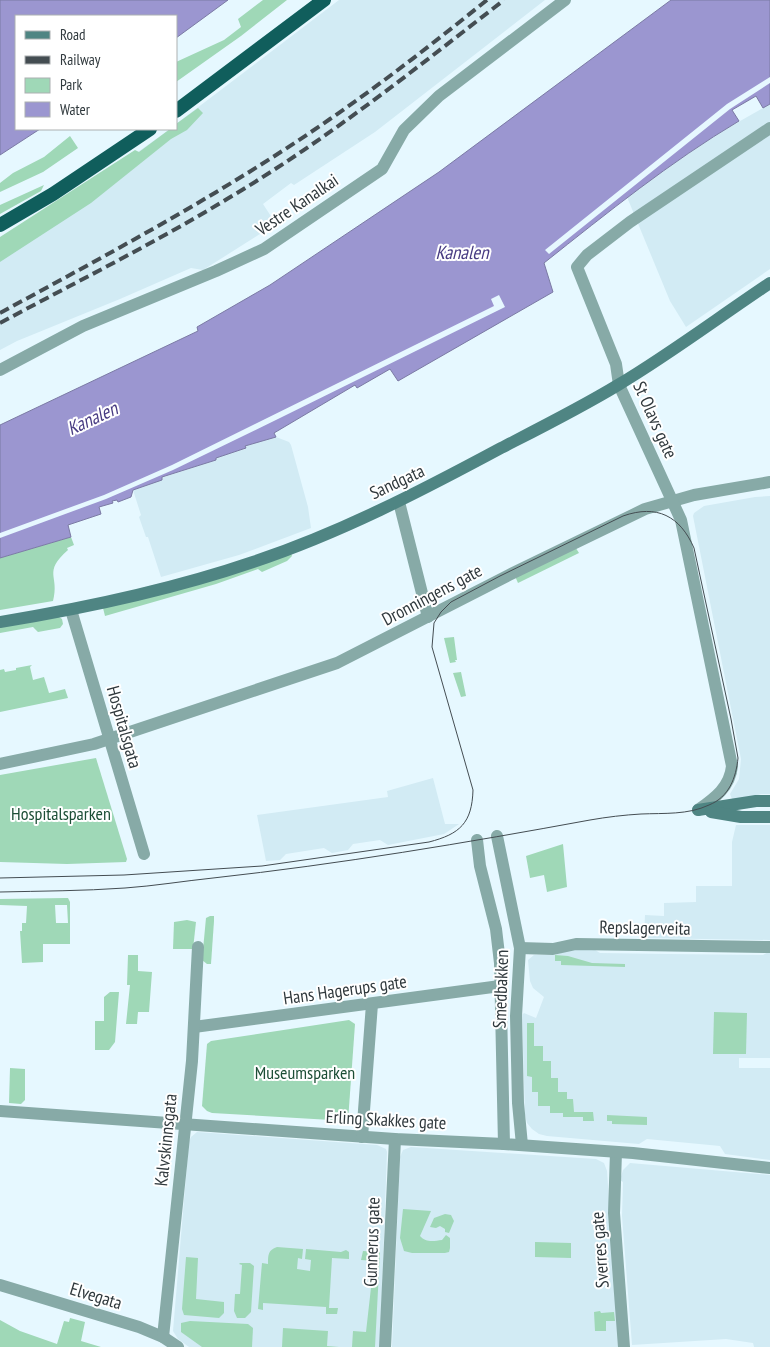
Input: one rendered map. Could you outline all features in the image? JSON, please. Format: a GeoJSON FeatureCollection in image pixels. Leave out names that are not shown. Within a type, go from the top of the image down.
{"type":"FeatureCollection","features":[{"type":"Feature","properties":{"kind":"highway"},"geometry":{"type":"LineString","coordinates":[[178,110],[324,0]]}},
{"type":"Feature","properties":{"kind":"highway"},"geometry":{"type":"LineString","coordinates":[[0,225],[53,194],[149,130]]}},
{"type":"Feature","properties":{"kind":"main road","name":"Sandgata"},"geometry":{"type":"LineString","coordinates":[[0,622],[72,610],[158,590],[254,562],[399,502],[619,385],[770,283]]}},
{"type":"Feature","properties":{"kind":"main road"},"geometry":{"type":"LineString","coordinates":[[698,810],[756,802],[770,802]]}},
{"type":"Feature","properties":{"kind":"main road"},"geometry":{"type":"LineString","coordinates":[[698,810],[741,818],[770,818]]}},
{"type":"Feature","properties":{"kind":"street","name":"Vestre Kanalkai"},"geometry":{"type":"LineString","coordinates":[[0,370],[83,326],[264,249],[382,169],[404,130],[439,96],[565,0]]}},
{"type":"Feature","properties":{"kind":"street","name":"St Olavs gate"},"geometry":{"type":"LineString","coordinates":[[698,810],[714,799],[728,784],[732,766],[681,520],[619,385],[616,364],[576,267],[588,255],[630,222],[770,128]]}},
{"type":"Feature","properties":{"kind":"street","name":"Dronningens gate"},"geometry":{"type":"LineString","coordinates":[[0,764],[94,744],[337,663],[517,571],[645,509],[694,495],[770,482]]}},
{"type":"Feature","properties":{"kind":"street"},"geometry":{"type":"LineString","coordinates":[[399,502],[428,617]]}},
{"type":"Feature","properties":{"kind":"street","name":"Hospitalsgata"},"geometry":{"type":"LineString","coordinates":[[72,610],[144,854]]}},
{"type":"Feature","properties":{"kind":"street","name":"Smedbakken"},"geometry":{"type":"LineString","coordinates":[[497,836],[520,948],[516,1016],[518,1103],[522,1145]]}},
{"type":"Feature","properties":{"kind":"street","name":"Smedbakken"},"geometry":{"type":"LineString","coordinates":[[477,840],[480,866],[498,940],[504,1144]]}},
{"type":"Feature","properties":{"kind":"street","name":"Repslagerveita"},"geometry":{"type":"LineString","coordinates":[[520,948],[553,949],[576,944],[770,947]]}},
{"type":"Feature","properties":{"kind":"street","name":"Kalvskinnsgata"},"geometry":{"type":"LineString","coordinates":[[163,1337],[194,1027],[198,947]]}},
{"type":"Feature","properties":{"kind":"street","name":"Hans Hagerups gate"},"geometry":{"type":"LineString","coordinates":[[194,1027],[500,986]]}},
{"type":"Feature","properties":{"kind":"street"},"geometry":{"type":"LineString","coordinates":[[362,1137],[372,1004]]}},
{"type":"Feature","properties":{"kind":"street","name":"Erling Skakkes gate"},"geometry":{"type":"LineString","coordinates":[[0,1111],[362,1137],[522,1145],[616,1152],[770,1168]]}},
{"type":"Feature","properties":{"kind":"street","name":"Gunnerus gate"},"geometry":{"type":"LineString","coordinates":[[385,1347],[395,1139]]}},
{"type":"Feature","properties":{"kind":"street","name":"Sverres gate"},"geometry":{"type":"LineString","coordinates":[[616,1152],[614,1212],[624,1347]]}},
{"type":"Feature","properties":{"kind":"street","name":"Elvegata"},"geometry":{"type":"LineString","coordinates":[[0,1285],[139,1327],[163,1337],[178,1347]]}},
{"type":"Feature","properties":{"kind":"shaded area"},"geometry":{"type":"Polygon","coordinates":[[[339,0],[545,0],[375,132],[294,185],[291,183],[263,204],[276,224],[203,270],[191,268],[17,341],[0,350],[0,251],[169,130],[178,130],[178,122],[339,0]]]}},
{"type":"Feature","properties":{"kind":"shaded area"},"geometry":{"type":"Polygon","coordinates":[[[770,104],[770,269],[686,327],[670,301],[627,197],[703,142],[770,104]]]}},
{"type":"Feature","properties":{"kind":"shaded area"},"geometry":{"type":"Polygon","coordinates":[[[276,437],[289,442],[291,445],[308,507],[311,528],[239,555],[161,577],[148,537],[146,537],[139,517],[141,515],[133,490],[162,480],[161,478],[216,460],[215,458],[245,449],[245,446],[276,437]]]}},
{"type":"Feature","properties":{"kind":"shaded area"},"geometry":{"type":"Polygon","coordinates":[[[770,496],[770,794],[761,794],[744,800],[732,799],[730,794],[739,779],[741,759],[693,516],[694,513],[704,506],[770,496]]]}},
{"type":"Feature","properties":{"kind":"shaded area"},"geometry":{"type":"Polygon","coordinates":[[[433,778],[445,824],[459,824],[444,834],[388,845],[380,840],[353,844],[348,850],[332,853],[324,848],[286,854],[280,860],[266,861],[257,815],[388,797],[387,791],[433,778]]]}},
{"type":"Feature","properties":{"kind":"shaded area"},"geometry":{"type":"Polygon","coordinates":[[[736,825],[770,825],[770,940],[644,938],[645,915],[664,916],[664,903],[696,902],[696,886],[732,886],[732,842],[736,825]]]}},
{"type":"Feature","properties":{"kind":"shaded area"},"geometry":{"type":"Polygon","coordinates":[[[579,947],[592,948],[600,953],[763,955],[770,951],[770,1058],[739,1058],[739,1068],[770,1068],[770,1160],[725,1154],[720,1146],[647,1139],[639,1144],[547,1136],[539,1134],[532,1129],[527,1123],[525,1115],[522,1015],[524,1013],[536,1018],[544,997],[533,988],[530,981],[528,960],[534,955],[555,955],[579,947]]]}},
{"type":"Feature","properties":{"kind":"shaded area"},"geometry":{"type":"Polygon","coordinates":[[[197,1132],[377,1145],[386,1149],[380,1347],[189,1347],[178,1339],[173,1331],[189,1141],[197,1132]]]}},
{"type":"Feature","properties":{"kind":"shaded area"},"geometry":{"type":"Polygon","coordinates":[[[411,1147],[596,1159],[604,1163],[607,1171],[619,1347],[392,1347],[400,1157],[403,1150],[411,1147]]]}},
{"type":"Feature","properties":{"kind":"shaded area"},"geometry":{"type":"Polygon","coordinates":[[[630,1163],[770,1175],[770,1347],[754,1347],[753,1343],[726,1339],[632,1345],[622,1216],[623,1182],[620,1180],[623,1170],[630,1163]]]}},
{"type":"Feature","properties":{"kind":"green space"},"geometry":{"type":"Polygon","coordinates":[[[263,0],[287,0],[241,36],[178,81],[178,61],[224,40],[241,27],[238,19],[263,0]]]}},
{"type":"Feature","properties":{"kind":"green space"},"geometry":{"type":"Polygon","coordinates":[[[198,108],[203,113],[187,130],[171,139],[91,203],[0,262],[0,237],[135,150],[139,152],[169,130],[178,130],[178,123],[198,108]]]}},
{"type":"Feature","properties":{"kind":"green space"},"geometry":{"type":"Polygon","coordinates":[[[70,136],[78,148],[43,172],[0,192],[0,183],[13,173],[44,157],[70,136]]]}},
{"type":"Feature","properties":{"kind":"green space"},"geometry":{"type":"Polygon","coordinates":[[[44,185],[41,191],[0,214],[0,205],[44,185]]]}},
{"type":"Feature","properties":{"kind":"green space"},"geometry":{"type":"Polygon","coordinates":[[[71,537],[74,545],[67,548],[68,550],[60,558],[54,569],[55,592],[53,601],[0,610],[0,558],[71,537]]]}},
{"type":"Feature","properties":{"kind":"green space"},"geometry":{"type":"Polygon","coordinates":[[[574,545],[579,553],[518,583],[514,574],[574,545]]]}},
{"type":"Feature","properties":{"kind":"green space"},"geometry":{"type":"Polygon","coordinates":[[[291,553],[292,556],[287,561],[262,572],[258,569],[216,584],[105,616],[103,608],[291,553]]]}},
{"type":"Feature","properties":{"kind":"green space"},"geometry":{"type":"Polygon","coordinates":[[[59,617],[62,619],[63,624],[60,628],[38,632],[33,627],[0,633],[0,627],[59,617]]]}},
{"type":"Feature","properties":{"kind":"green space"},"geometry":{"type":"Polygon","coordinates":[[[454,637],[457,660],[450,663],[444,638],[454,637]]]}},
{"type":"Feature","properties":{"kind":"green space"},"geometry":{"type":"Polygon","coordinates":[[[32,665],[30,667],[33,680],[44,677],[49,693],[65,689],[68,698],[0,712],[0,670],[4,669],[5,672],[32,665]]]}},
{"type":"Feature","properties":{"kind":"green space"},"geometry":{"type":"Polygon","coordinates":[[[461,672],[466,696],[461,697],[453,673],[461,672]]]}},
{"type":"Feature","properties":{"kind":"green space","name":"Hospitalsparken"},"geometry":{"type":"Polygon","coordinates":[[[96,758],[127,859],[126,862],[67,864],[0,862],[0,775],[96,758]]]}},
{"type":"Feature","properties":{"kind":"green space"},"geometry":{"type":"Polygon","coordinates":[[[563,844],[567,887],[547,892],[544,875],[530,878],[526,856],[563,844]]]}},
{"type":"Feature","properties":{"kind":"green space"},"geometry":{"type":"Polygon","coordinates":[[[68,898],[70,902],[70,944],[43,944],[43,962],[22,963],[20,931],[22,931],[22,923],[26,923],[27,906],[0,905],[0,899],[68,898]],[[55,905],[56,923],[68,923],[67,905],[55,905]]]}},
{"type":"Feature","properties":{"kind":"green space"},"geometry":{"type":"Polygon","coordinates":[[[214,916],[214,921],[211,964],[207,964],[202,960],[206,918],[214,916]]]}},
{"type":"Feature","properties":{"kind":"green space"},"geometry":{"type":"Polygon","coordinates":[[[187,920],[196,922],[193,949],[173,949],[174,922],[187,920]]]}},
{"type":"Feature","properties":{"kind":"green space"},"geometry":{"type":"Polygon","coordinates":[[[128,955],[138,955],[138,971],[152,972],[149,1012],[138,1012],[137,1024],[126,1024],[130,985],[127,985],[128,955]]]}},
{"type":"Feature","properties":{"kind":"green space"},"geometry":{"type":"Polygon","coordinates":[[[555,955],[568,956],[592,963],[625,964],[625,967],[561,965],[561,961],[555,961],[555,955]]]}},
{"type":"Feature","properties":{"kind":"green space"},"geometry":{"type":"Polygon","coordinates":[[[110,992],[119,992],[115,1042],[109,1050],[95,1050],[95,1021],[104,1021],[104,997],[110,992]]]}},
{"type":"Feature","properties":{"kind":"green space"},"geometry":{"type":"Polygon","coordinates":[[[714,1012],[747,1013],[746,1054],[713,1054],[714,1012]]]}},
{"type":"Feature","properties":{"kind":"green space","name":"Museumsparken"},"geometry":{"type":"Polygon","coordinates":[[[349,1020],[355,1024],[348,1121],[212,1113],[202,1106],[207,1044],[211,1041],[349,1020]]]}},
{"type":"Feature","properties":{"kind":"green space"},"geometry":{"type":"Polygon","coordinates":[[[527,1023],[534,1023],[534,1046],[543,1046],[543,1061],[551,1061],[551,1078],[558,1078],[558,1092],[567,1092],[567,1099],[573,1099],[574,1112],[593,1112],[594,1121],[583,1121],[583,1117],[563,1117],[563,1113],[550,1113],[550,1106],[538,1106],[538,1092],[532,1092],[532,1077],[527,1076],[527,1023]]]}},
{"type":"Feature","properties":{"kind":"green space"},"geometry":{"type":"Polygon","coordinates":[[[10,1068],[25,1069],[25,1100],[21,1104],[9,1103],[10,1068]]]}},
{"type":"Feature","properties":{"kind":"green space"},"geometry":{"type":"Polygon","coordinates":[[[607,1115],[647,1117],[647,1125],[612,1124],[612,1121],[607,1121],[607,1115]]]}},
{"type":"Feature","properties":{"kind":"green space"},"geometry":{"type":"Polygon","coordinates":[[[403,1209],[431,1211],[420,1236],[427,1241],[433,1241],[442,1240],[446,1235],[450,1238],[449,1252],[412,1253],[404,1251],[400,1238],[403,1209]]]}},
{"type":"Feature","properties":{"kind":"green space"},"geometry":{"type":"Polygon","coordinates":[[[445,1214],[451,1215],[454,1221],[449,1233],[445,1232],[445,1229],[440,1226],[436,1228],[430,1227],[434,1218],[445,1214]]]}},
{"type":"Feature","properties":{"kind":"green space"},"geometry":{"type":"Polygon","coordinates":[[[535,1242],[571,1243],[571,1258],[535,1257],[535,1242]]]}},
{"type":"Feature","properties":{"kind":"green space"},"geometry":{"type":"Polygon","coordinates":[[[277,1247],[303,1249],[302,1259],[298,1258],[297,1269],[310,1271],[311,1260],[305,1259],[306,1249],[341,1252],[346,1250],[349,1252],[349,1259],[332,1258],[329,1308],[338,1308],[337,1314],[326,1314],[326,1307],[263,1303],[263,1310],[258,1309],[262,1263],[268,1264],[269,1253],[277,1247]]]}},
{"type":"Feature","properties":{"kind":"green space"},"geometry":{"type":"Polygon","coordinates":[[[363,1251],[380,1252],[375,1347],[352,1347],[353,1331],[366,1332],[374,1261],[361,1260],[363,1251]]]}},
{"type":"Feature","properties":{"kind":"green space"},"geometry":{"type":"Polygon","coordinates":[[[186,1257],[198,1258],[196,1299],[224,1302],[224,1313],[219,1318],[184,1315],[182,1309],[186,1257]]]}},
{"type":"Feature","properties":{"kind":"green space"},"geometry":{"type":"Polygon","coordinates":[[[240,1263],[250,1263],[254,1266],[251,1312],[245,1318],[237,1318],[234,1311],[235,1294],[240,1294],[242,1265],[240,1263]]]}},
{"type":"Feature","properties":{"kind":"green space"},"geometry":{"type":"Polygon","coordinates":[[[600,1311],[601,1313],[614,1312],[615,1321],[606,1321],[606,1331],[595,1331],[594,1312],[600,1311]]]}},
{"type":"Feature","properties":{"kind":"green space"},"geometry":{"type":"Polygon","coordinates":[[[70,1318],[85,1322],[81,1341],[101,1347],[0,1347],[0,1320],[20,1331],[57,1344],[64,1321],[69,1322],[70,1318]]]}},
{"type":"Feature","properties":{"kind":"green space"},"geometry":{"type":"Polygon","coordinates":[[[190,1321],[248,1324],[253,1328],[252,1347],[202,1347],[181,1332],[181,1323],[190,1321]]]}},
{"type":"Feature","properties":{"kind":"green space"},"geometry":{"type":"Polygon","coordinates":[[[283,1328],[328,1331],[327,1346],[339,1347],[282,1347],[283,1328]]]}},
{"type":"Feature","properties":{"kind":"water"},"geometry":{"type":"Polygon","coordinates":[[[0,0],[228,0],[178,37],[178,15],[15,15],[15,130],[38,130],[0,155],[0,0]]]}},
{"type":"Feature","properties":{"kind":"water","name":"Kanalen"},"geometry":{"type":"Polygon","coordinates":[[[671,0],[770,0],[770,104],[763,108],[756,96],[732,110],[739,121],[688,153],[544,263],[553,292],[398,381],[390,369],[357,388],[355,385],[274,433],[276,437],[245,446],[246,448],[216,458],[216,460],[162,477],[162,480],[133,490],[131,497],[118,502],[117,500],[112,501],[113,503],[99,507],[101,514],[68,525],[71,537],[0,558],[0,425],[198,331],[197,327],[270,285],[439,172],[671,0]]]}},
{"type":"Feature","properties":{"kind":"pier"},"geometry":{"type":"Polygon","coordinates":[[[770,77],[770,83],[730,109],[549,254],[545,250],[727,104],[770,77]]]}},
{"type":"Feature","properties":{"kind":"pier"},"geometry":{"type":"Polygon","coordinates":[[[499,295],[505,307],[280,418],[173,470],[106,499],[0,538],[0,533],[104,495],[172,465],[494,306],[491,299],[499,295]]]}},
{"type":"Feature","properties":{"kind":"tram line"},"geometry":{"type":"LineString","coordinates":[[0,878],[124,875],[262,866],[429,842],[449,835],[456,831],[467,819],[473,790],[432,647],[434,623],[441,612],[451,602],[500,576],[623,516],[646,511],[657,512],[666,516],[682,528],[694,548],[738,758],[733,780],[726,792],[716,802],[684,812],[635,814],[603,818],[402,852],[261,872],[125,888],[0,892]]}},
{"type":"Feature","properties":{"kind":"railway"},"geometry":{"type":"LineString","coordinates":[[0,313],[168,220],[250,172],[390,76],[487,0]]}},
{"type":"Feature","properties":{"kind":"railway"},"geometry":{"type":"LineString","coordinates":[[0,323],[171,232],[263,177],[334,129],[504,0]]}}]}
